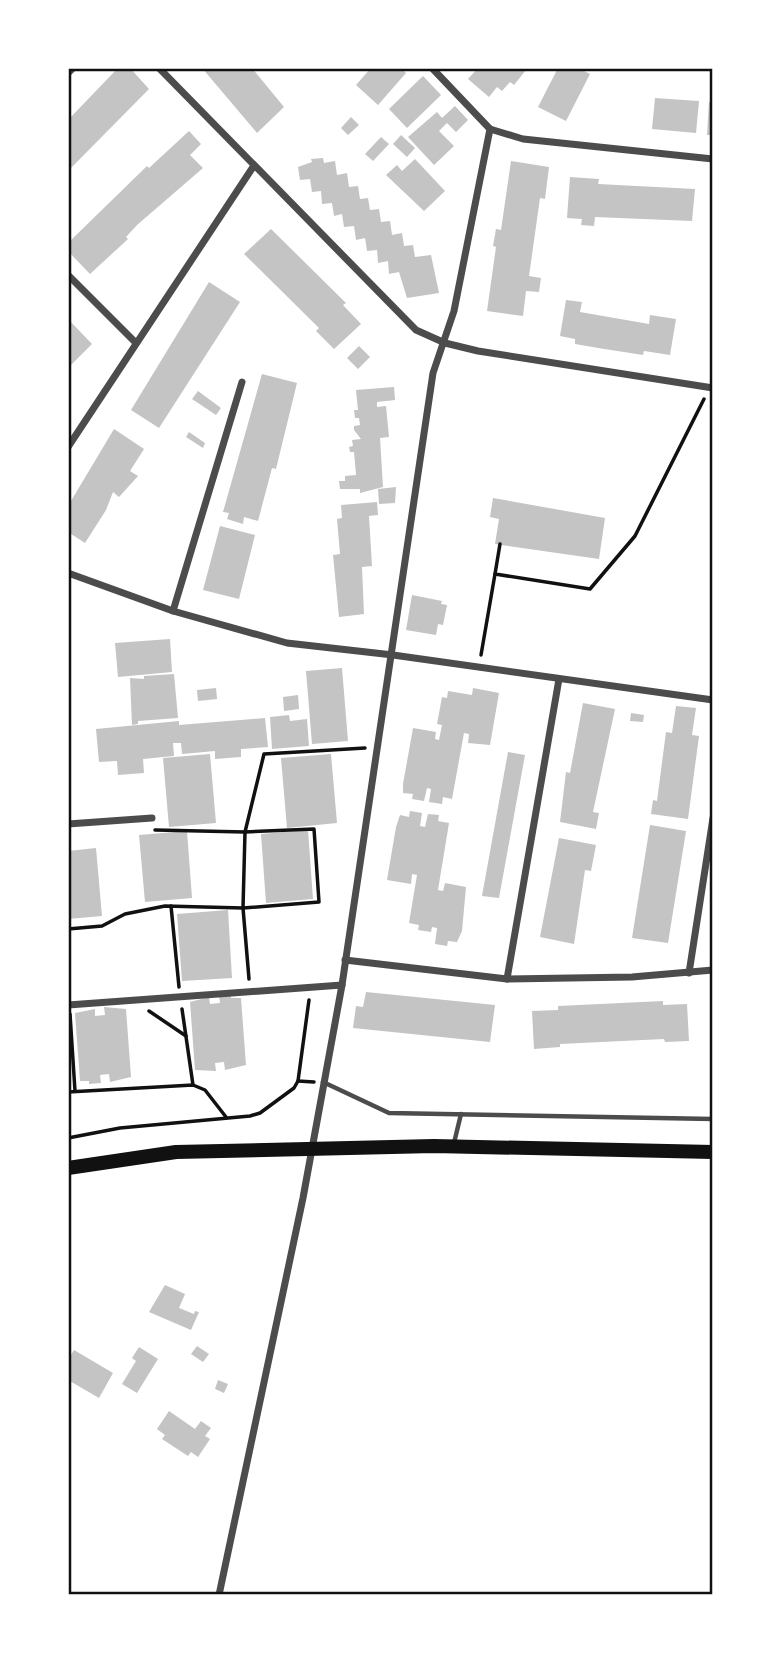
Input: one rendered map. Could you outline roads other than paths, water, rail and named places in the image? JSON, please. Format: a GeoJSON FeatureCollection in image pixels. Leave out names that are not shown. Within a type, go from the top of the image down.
{"type":"FeatureCollection","features":[{"type":"Feature","properties":{"kind":"main road"},"geometry":{"type":"LineString","coordinates":[[68,1168],[163,1152],[453,1147],[713,1152]]}},
{"type":"Feature","properties":{"kind":"street"},"geometry":{"type":"LineString","coordinates":[[68,73],[73,68]]}},
{"type":"Feature","properties":{"kind":"street"},"geometry":{"type":"LineString","coordinates":[[159,68],[253,167],[416,330],[445,343],[519,359],[711,388]]}},
{"type":"Feature","properties":{"kind":"street"},"geometry":{"type":"LineString","coordinates":[[432,68],[490,129],[523,139],[713,159]]}},
{"type":"Feature","properties":{"kind":"street"},"geometry":{"type":"LineString","coordinates":[[219,1595],[301,1211],[310,1149],[342,985],[433,373],[454,311],[490,129]]}},
{"type":"Feature","properties":{"kind":"street"},"geometry":{"type":"LineString","coordinates":[[68,447],[253,167]]}},
{"type":"Feature","properties":{"kind":"street"},"geometry":{"type":"LineString","coordinates":[[68,275],[136,342]]}},
{"type":"Feature","properties":{"kind":"street"},"geometry":{"type":"LineString","coordinates":[[173,611],[242,382]]}},
{"type":"Feature","properties":{"kind":"street"},"geometry":{"type":"LineString","coordinates":[[68,573],[173,611],[287,643],[393,654],[713,700]]}},
{"type":"Feature","properties":{"kind":"street"},"geometry":{"type":"LineString","coordinates":[[508,979],[559,678]]}},
{"type":"Feature","properties":{"kind":"street"},"geometry":{"type":"LineString","coordinates":[[68,824],[152,818]]}},
{"type":"Feature","properties":{"kind":"street"},"geometry":{"type":"LineString","coordinates":[[689,973],[713,818]]}},
{"type":"Feature","properties":{"kind":"street"},"geometry":{"type":"LineString","coordinates":[[345,960],[508,979],[713,970]]}},
{"type":"Feature","properties":{"kind":"street"},"geometry":{"type":"LineString","coordinates":[[69,1005],[342,985]]}},
{"type":"Feature","properties":{"kind":"lane"},"geometry":{"type":"LineString","coordinates":[[323,1082],[389,1113],[713,1119]]}},
{"type":"Feature","properties":{"kind":"lane"},"geometry":{"type":"LineString","coordinates":[[453,1147],[461,1114]]}}]}
